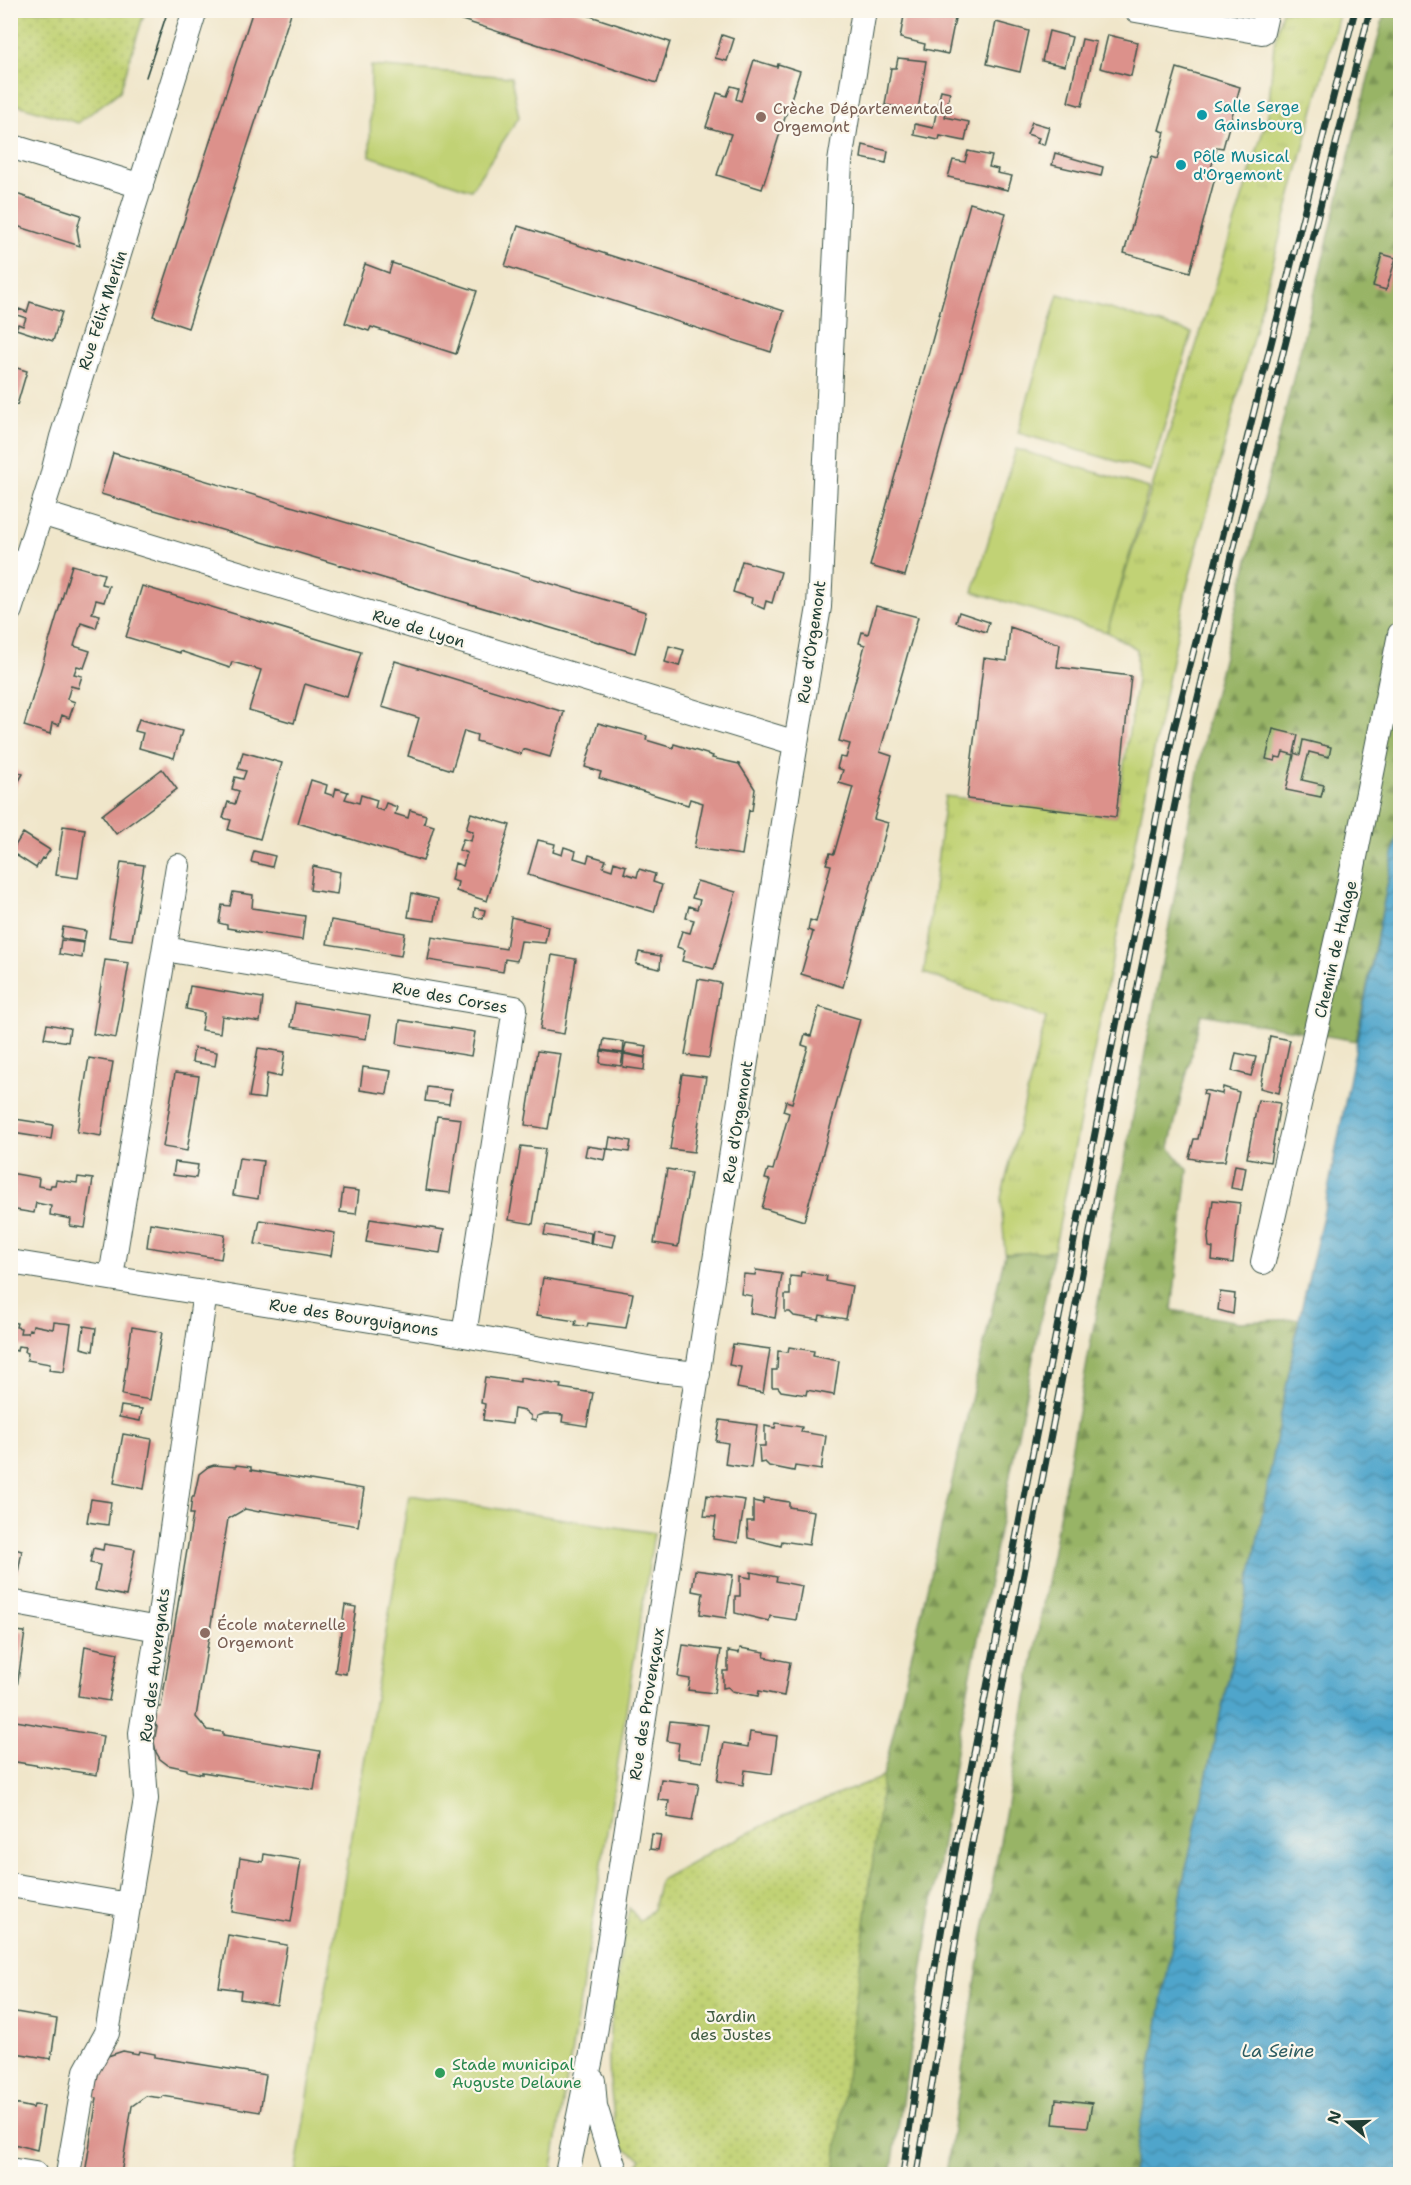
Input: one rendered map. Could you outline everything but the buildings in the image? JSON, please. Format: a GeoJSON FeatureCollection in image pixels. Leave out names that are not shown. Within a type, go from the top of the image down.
{"type":"FeatureCollection","features":[{"type":"Feature","properties":{"kind":"street","name":"Rue Félix Merlin"},"geometry":{"type":"LineString","coordinates":[[10,610],[195,10]]}},
{"type":"Feature","properties":{"kind":"street","name":"Rue d'Orgemont"},"geometry":{"type":"LineString","coordinates":[[720,1233],[819,607],[840,162],[864,10]]}},
{"type":"Feature","properties":{"kind":"street"},"geometry":{"type":"LineString","coordinates":[[1136,10],[1264,21]]}},
{"type":"Feature","properties":{"kind":"street"},"geometry":{"type":"LineString","coordinates":[[10,146],[141,186]]}},
{"type":"Feature","properties":{"kind":"street","name":"Rue de Lyon"},"geometry":{"type":"LineString","coordinates":[[41,513],[796,743]]}},
{"type":"Feature","properties":{"kind":"street","name":"Chemin de Halage"},"geometry":{"type":"LineString","coordinates":[[1263,1262],[1351,879],[1401,634]]}},
{"type":"Feature","properties":{"kind":"street"},"geometry":{"type":"LineString","coordinates":[[111,1277],[178,866]]}},
{"type":"Feature","properties":{"kind":"street","name":"Rue des Corses"},"geometry":{"type":"LineString","coordinates":[[165,949],[515,1008],[464,1335]]}},
{"type":"Feature","properties":{"kind":"street","name":"Rue des Provençaux"},"geometry":{"type":"LineString","coordinates":[[567,2175],[592,2053],[720,1233]]}},
{"type":"Feature","properties":{"kind":"street","name":"Rue des Bourguignons"},"geometry":{"type":"LineString","coordinates":[[10,1262],[464,1335],[659,1370],[698,1374]]}},
{"type":"Feature","properties":{"kind":"street","name":"Rue des Auvergnats"},"geometry":{"type":"LineString","coordinates":[[68,2175],[86,2071],[107,2033],[146,1799],[141,1733],[158,1629],[205,1292]]}},
{"type":"Feature","properties":{"kind":"street"},"geometry":{"type":"LineString","coordinates":[[10,1602],[158,1629]]}},
{"type":"Feature","properties":{"kind":"street"},"geometry":{"type":"LineString","coordinates":[[10,1885],[129,1905]]}},
{"type":"Feature","properties":{"kind":"street"},"geometry":{"type":"LineString","coordinates":[[592,2053],[595,2106],[616,2175]]}},
{"type":"Feature","properties":{"kind":"street"},"geometry":{"type":"LineString","coordinates":[[10,2170],[36,2175]]}},
{"type":"Feature","properties":{"kind":"green space"},"geometry":{"type":"Polygon","coordinates":[[[16,11],[145,11],[120,91],[78,123],[11,103],[11,29],[16,11]]]}},
{"type":"Feature","properties":{"kind":"green space"},"geometry":{"type":"Polygon","coordinates":[[[1282,11],[1340,11],[1186,590],[1054,1251],[1005,1254],[1001,1198],[1046,1018],[924,973],[945,796],[1116,817],[1137,680],[1137,649],[1107,632],[1268,115],[1274,45],[1282,11]]]}},
{"type":"Feature","properties":{"kind":"green space"},"geometry":{"type":"Polygon","coordinates":[[[1385,11],[1400,11],[1400,820],[1356,1041],[1201,1014],[1169,1147],[1188,1170],[1172,1310],[1239,1322],[1299,1319],[1248,1590],[1184,1878],[1132,2174],[946,2174],[982,1941],[1099,1297],[1207,724],[1385,11]]]}},
{"type":"Feature","properties":{"kind":"green space"},"geometry":{"type":"Polygon","coordinates":[[[371,66],[511,77],[519,117],[471,190],[370,156],[371,66]]]}},
{"type":"Feature","properties":{"kind":"green space"},"geometry":{"type":"Polygon","coordinates":[[[1058,294],[1192,333],[1151,471],[1018,433],[1058,294]]]}},
{"type":"Feature","properties":{"kind":"green space"},"geometry":{"type":"Polygon","coordinates":[[[1016,449],[1149,488],[1107,632],[973,592],[1016,449]]]}},
{"type":"Feature","properties":{"kind":"green space"},"geometry":{"type":"Polygon","coordinates":[[[1054,1251],[957,1745],[891,2174],[834,2174],[883,1777],[1005,1254],[1054,1251]]]}},
{"type":"Feature","properties":{"kind":"green space"},"geometry":{"type":"Polygon","coordinates":[[[409,1495],[654,1533],[551,2174],[295,2174],[409,1495]]]}},
{"type":"Feature","properties":{"kind":"green space","name":"Jardin des Justes"},"geometry":{"type":"Polygon","coordinates":[[[883,1777],[834,2174],[630,2174],[641,2159],[618,2143],[609,2060],[613,2003],[629,1908],[640,1921],[653,1909],[660,1880],[785,1815],[883,1777]]]}},
{"type":"Feature","properties":{"kind":"water","name":"La Seine"},"geometry":{"type":"Polygon","coordinates":[[[1400,819],[1400,2174],[1132,2174],[1184,1878],[1248,1590],[1299,1319],[1324,1211],[1400,819]]]}},
{"type":"Feature","properties":{"kind":"tram line"},"geometry":{"type":"LineString","coordinates":[[146,77],[168,10]]}},
{"type":"Feature","properties":{"kind":"railway"},"geometry":{"type":"LineString","coordinates":[[903,2174],[919,2061],[955,1851],[1173,733],[1355,10]]}},
{"type":"Feature","properties":{"kind":"railway"},"geometry":{"type":"LineString","coordinates":[[917,2174],[970,1854],[1130,1025],[1189,735],[1238,530],[1370,10]]}},
{"type":"Feature","properties":{"kind":"place","name":"Salle Serge Gainsbourg"},"geometry":{"type":"Point","coordinates":[1202,115]}},
{"type":"Feature","properties":{"kind":"place","name":"Crèche Départementale Orgemont"},"geometry":{"type":"Point","coordinates":[761,117]}},
{"type":"Feature","properties":{"kind":"place","name":"Pôle Musical d'Orgemont"},"geometry":{"type":"Point","coordinates":[1181,165]}},
{"type":"Feature","properties":{"kind":"place","name":"École maternelle Orgemont"},"geometry":{"type":"Point","coordinates":[205,1633]}},
{"type":"Feature","properties":{"kind":"place","name":"Stade municipal Auguste Delaune"},"geometry":{"type":"Point","coordinates":[440,2073]}}]}
